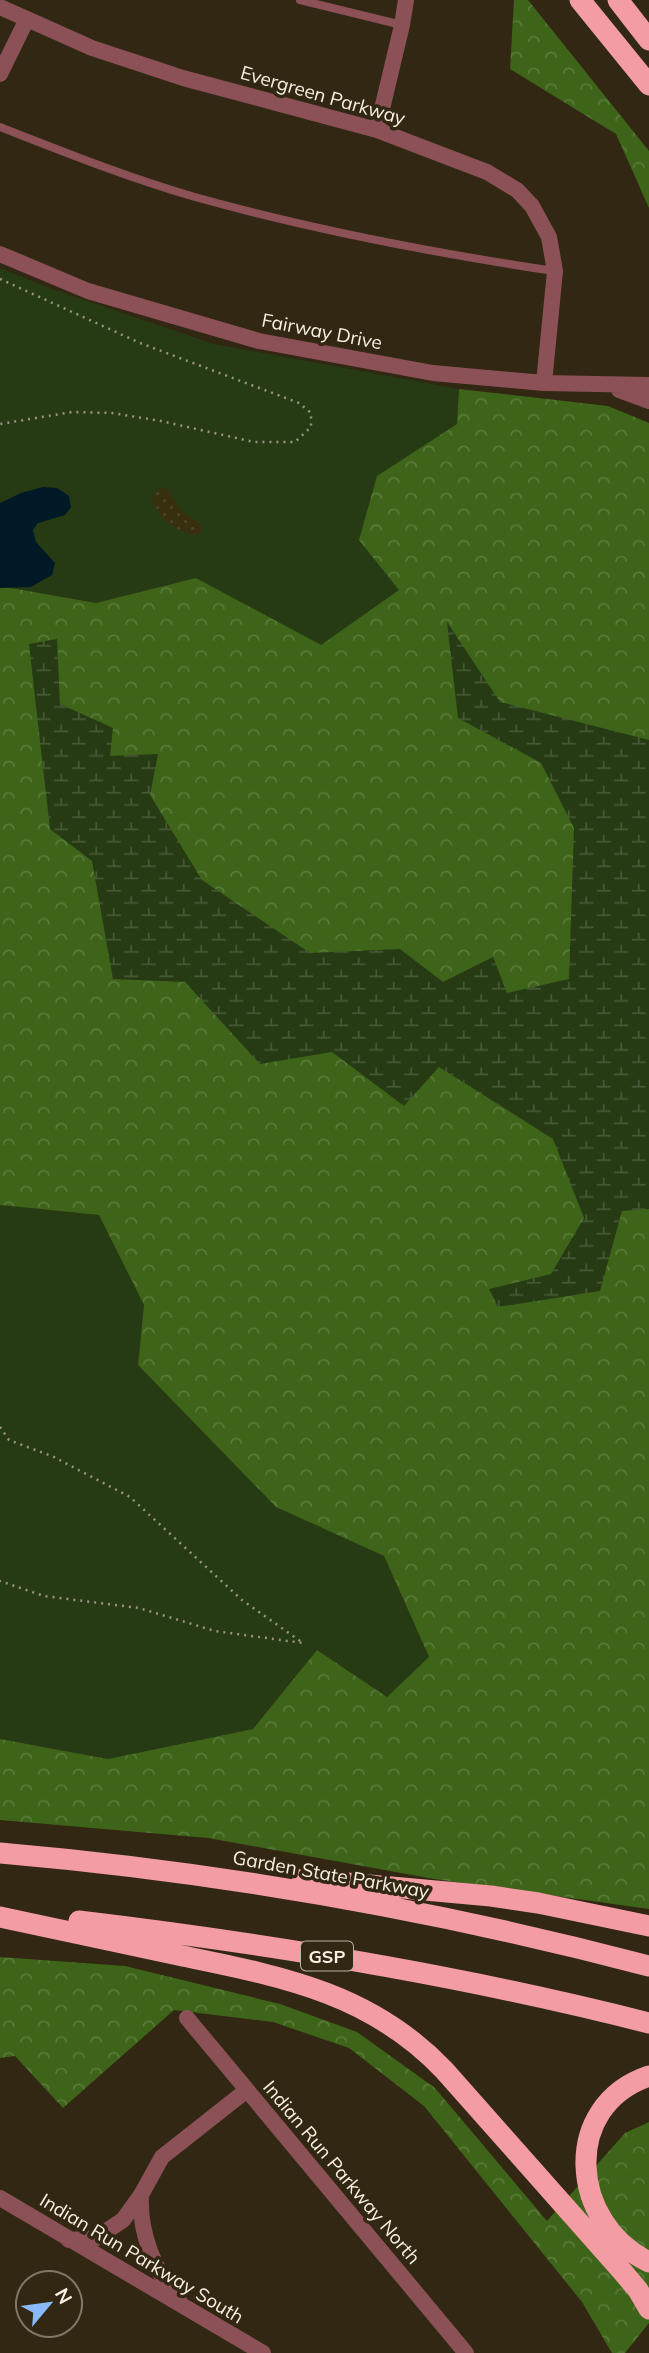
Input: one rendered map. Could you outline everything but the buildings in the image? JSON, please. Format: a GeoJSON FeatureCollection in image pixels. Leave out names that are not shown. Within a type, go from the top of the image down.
{"type":"FeatureCollection","features":[{"type":"Feature","properties":{"kind":"highway"},"geometry":{"type":"LineString","coordinates":[[580,0],[649,85]]}},
{"type":"Feature","properties":{"kind":"highway"},"geometry":{"type":"LineString","coordinates":[[618,0],[648,35]]}},
{"type":"Feature","properties":{"kind":"highway","name":"Garden State Parkway"},"geometry":{"type":"LineString","coordinates":[[0,1853],[95,1862],[251,1883],[367,1903],[499,1930],[649,1966]]}},
{"type":"Feature","properties":{"kind":"highway"},"geometry":{"type":"LineString","coordinates":[[95,1862],[445,1891],[538,1903],[649,1926]]}},
{"type":"Feature","properties":{"kind":"highway"},"geometry":{"type":"LineString","coordinates":[[0,1916],[285,1979],[329,1993],[374,2014],[412,2040],[444,2070],[622,2271],[649,2309]]}},
{"type":"Feature","properties":{"kind":"highway","name":"GSP"},"geometry":{"type":"LineString","coordinates":[[0,1916],[158,1931],[370,1963],[514,1990],[649,2023]]}},
{"type":"Feature","properties":{"kind":"highway"},"geometry":{"type":"LineString","coordinates":[[649,2076],[635,2081],[612,2099],[601,2115],[589,2142],[586,2172],[589,2193],[596,2212],[649,2279]]}},
{"type":"Feature","properties":{"kind":"highway"},"geometry":{"type":"LineString","coordinates":[[613,2236],[630,2251],[649,2262]]}},
{"type":"Feature","properties":{"kind":"street"},"geometry":{"type":"LineString","coordinates":[[377,130],[406,0]]}},
{"type":"Feature","properties":{"kind":"street","name":"Evergreen Parkway"},"geometry":{"type":"LineString","coordinates":[[0,7],[26,21],[92,48],[183,78],[377,130],[487,172],[517,190],[533,206],[549,237],[555,271],[544,383]]}},
{"type":"Feature","properties":{"kind":"street"},"geometry":{"type":"LineString","coordinates":[[0,74],[26,21]]}},
{"type":"Feature","properties":{"kind":"street","name":"Fairway Drive"},"geometry":{"type":"LineString","coordinates":[[0,254],[88,291],[258,341],[433,373],[544,383],[649,385]]}},
{"type":"Feature","properties":{"kind":"street"},"geometry":{"type":"LineString","coordinates":[[596,385],[649,401]]}},
{"type":"Feature","properties":{"kind":"street","name":"Indian Run Parkway North"},"geometry":{"type":"LineString","coordinates":[[187,2018],[461,2347]]}},
{"type":"Feature","properties":{"kind":"street"},"geometry":{"type":"LineString","coordinates":[[69,2240],[86,2240],[105,2233],[123,2220],[141,2195],[162,2157],[247,2090]]}},
{"type":"Feature","properties":{"kind":"street"},"geometry":{"type":"LineString","coordinates":[[141,2195],[143,2229],[151,2253],[170,2289],[190,2311]]}},
{"type":"Feature","properties":{"kind":"street","name":"Indian Run Parkway South"},"geometry":{"type":"LineString","coordinates":[[0,2198],[263,2353]]}},
{"type":"Feature","properties":{"kind":"street"},"geometry":{"type":"LineString","coordinates":[[443,2353],[461,2347]]}},
{"type":"Feature","properties":{"kind":"lane"},"geometry":{"type":"LineString","coordinates":[[300,0],[402,25]]}},
{"type":"Feature","properties":{"kind":"lane"},"geometry":{"type":"LineString","coordinates":[[0,127],[194,196],[261,214],[407,247],[555,271]]}},
{"type":"Feature","properties":{"kind":"path"},"geometry":{"type":"LineString","coordinates":[[0,279],[139,344],[299,403],[311,413],[311,427],[295,442],[254,442],[113,413],[72,412],[0,424]]}},
{"type":"Feature","properties":{"kind":"path"},"geometry":{"type":"LineString","coordinates":[[0,1427],[9,1440],[54,1457],[130,1497],[242,1600],[303,1643],[215,1631],[139,1608],[44,1596],[0,1581]]}},
{"type":"Feature","properties":{"kind":"green space"},"geometry":{"type":"Polygon","coordinates":[[[514,0],[528,0],[649,151],[649,208],[616,134],[510,69],[514,0]]]}},
{"type":"Feature","properties":{"kind":"green space"},"geometry":{"type":"Polygon","coordinates":[[[0,268],[52,289],[214,344],[459,389],[457,424],[377,476],[360,540],[400,590],[321,646],[196,578],[96,603],[0,586],[0,268]]]}},
{"type":"Feature","properties":{"kind":"green space"},"geometry":{"type":"Polygon","coordinates":[[[459,389],[608,406],[649,423],[649,1909],[434,1879],[208,1838],[0,1820],[0,1739],[108,1759],[253,1729],[317,1650],[387,1697],[429,1657],[384,1556],[276,1507],[138,1365],[144,1305],[99,1215],[0,1205],[0,586],[96,603],[196,578],[321,645],[399,590],[359,540],[377,476],[457,424],[459,389]]]}},
{"type":"Feature","properties":{"kind":"green space"},"geometry":{"type":"Polygon","coordinates":[[[447,622],[500,702],[649,740],[649,1209],[622,1211],[600,1291],[498,1307],[489,1289],[551,1274],[584,1218],[553,1139],[439,1067],[404,1106],[332,1052],[260,1064],[185,982],[113,979],[92,861],[50,829],[29,644],[57,639],[60,704],[113,728],[110,756],[158,754],[150,795],[202,880],[310,953],[400,949],[443,982],[493,957],[507,993],[569,979],[574,828],[541,763],[458,718],[447,622]]]}},
{"type":"Feature","properties":{"kind":"green space"},"geometry":{"type":"Polygon","coordinates":[[[0,1205],[99,1215],[144,1305],[138,1365],[276,1507],[384,1556],[429,1658],[387,1697],[317,1650],[253,1729],[108,1759],[0,1739],[0,1205]]]}},
{"type":"Feature","properties":{"kind":"green space"},"geometry":{"type":"Polygon","coordinates":[[[0,1957],[125,1966],[280,2004],[357,2032],[435,2088],[547,2221],[625,2133],[649,2122],[649,2323],[625,2353],[612,2353],[582,2302],[424,2106],[349,2048],[273,2022],[174,2010],[63,2108],[15,2056],[0,2058],[0,1957]]]}},
{"type":"Feature","properties":{"kind":"sand"},"geometry":{"type":"Polygon","coordinates":[[[166,488],[182,512],[202,525],[202,530],[197,535],[175,527],[162,517],[153,503],[152,496],[166,488]]]}},
{"type":"Feature","properties":{"kind":"water"},"geometry":{"type":"Polygon","coordinates":[[[43,487],[57,488],[69,496],[71,507],[65,515],[38,523],[33,530],[36,542],[55,563],[52,575],[31,587],[0,588],[0,503],[43,487]]]}}]}
